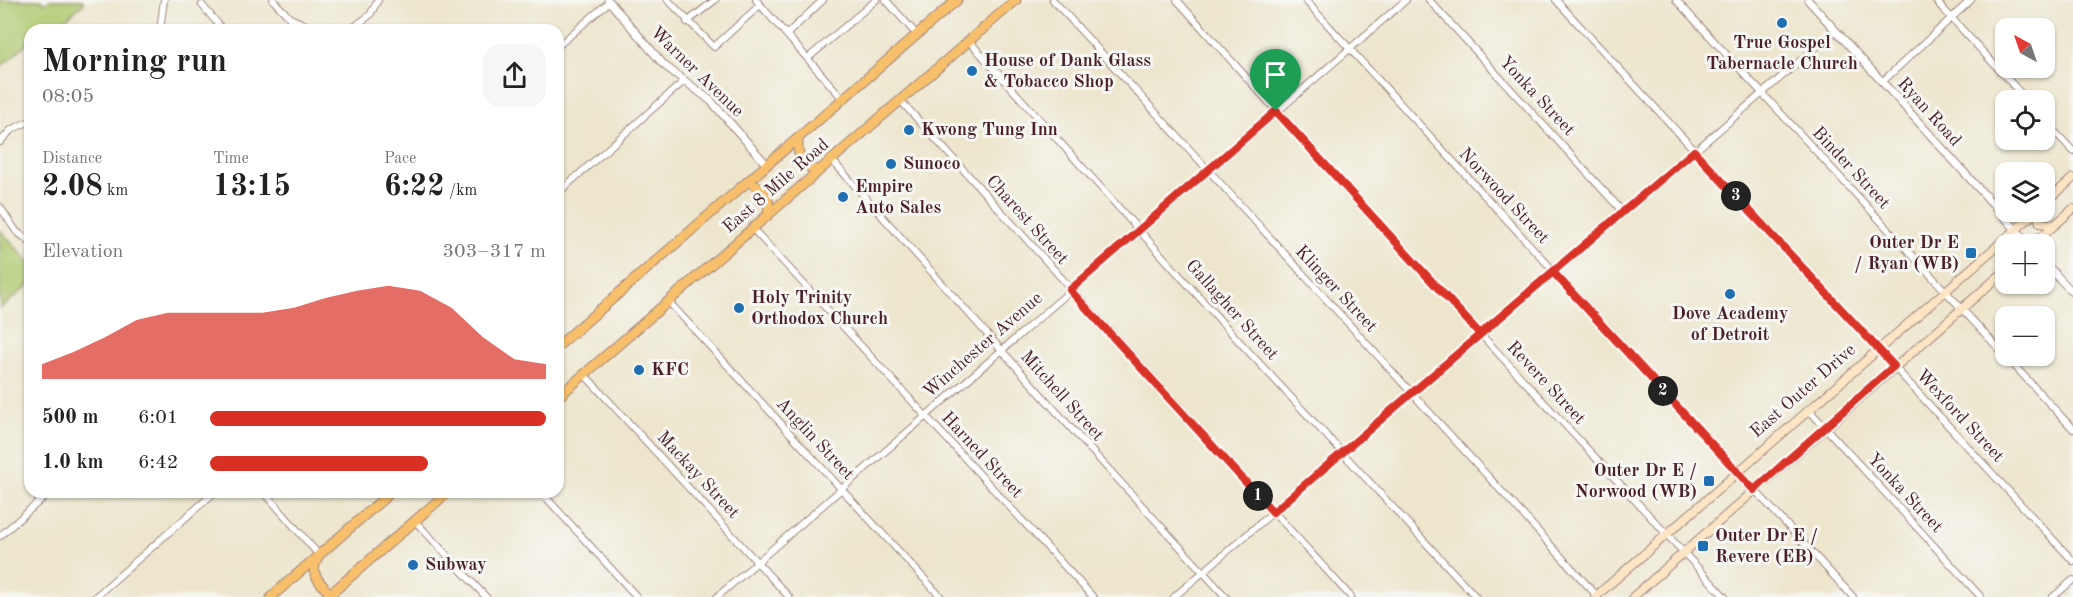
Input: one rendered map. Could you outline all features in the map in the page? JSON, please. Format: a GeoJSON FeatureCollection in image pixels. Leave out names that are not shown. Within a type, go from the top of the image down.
{"type":"FeatureCollection","features":[{"type":"Feature","properties":{"kind":"highway","name":"East 8 Mile Road"},"geometry":{"type":"LineString","coordinates":[[564,341],[957,0]]}},
{"type":"Feature","properties":{"kind":"highway","name":"East 8 Mile Road"},"geometry":{"type":"LineString","coordinates":[[564,392],[1016,0]]}},
{"type":"Feature","properties":{"kind":"highway"},"geometry":{"type":"LineString","coordinates":[[798,138],[800,159],[807,166],[818,171]]}},
{"type":"Feature","properties":{"kind":"highway"},"geometry":{"type":"LineString","coordinates":[[747,182],[759,187],[766,194],[768,214]]}},
{"type":"Feature","properties":{"kind":"highway"},"geometry":{"type":"LineString","coordinates":[[271,597],[384,498]]}},
{"type":"Feature","properties":{"kind":"highway"},"geometry":{"type":"LineString","coordinates":[[319,555],[314,573],[328,596],[415,520],[435,498]]}},
{"type":"Feature","properties":{"kind":"main road"},"geometry":{"type":"LineString","coordinates":[[2055,194],[2073,178]]}},
{"type":"Feature","properties":{"kind":"main road"},"geometry":{"type":"LineString","coordinates":[[2044,234],[2073,209]]}},
{"type":"Feature","properties":{"kind":"main road","name":"East Outer Drive"},"geometry":{"type":"LineString","coordinates":[[1596,596],[2024,222]]}},
{"type":"Feature","properties":{"kind":"main road"},"geometry":{"type":"LineString","coordinates":[[2040,222],[2055,225]]}},
{"type":"Feature","properties":{"kind":"main road"},"geometry":{"type":"LineString","coordinates":[[1990,251],[1995,250]]}},
{"type":"Feature","properties":{"kind":"main road"},"geometry":{"type":"LineString","coordinates":[[1633,597],[1995,280]]}},
{"type":"Feature","properties":{"kind":"street"},"geometry":{"type":"LineString","coordinates":[[162,24],[164,0]]}},
{"type":"Feature","properties":{"kind":"street"},"geometry":{"type":"LineString","coordinates":[[273,0],[290,18],[304,24]]}},
{"type":"Feature","properties":{"kind":"street"},"geometry":{"type":"LineString","coordinates":[[358,24],[370,15],[378,0]]}},
{"type":"Feature","properties":{"kind":"street"},"geometry":{"type":"LineString","coordinates":[[668,0],[687,22],[714,47],[758,3],[843,99]]}},
{"type":"Feature","properties":{"kind":"street"},"geometry":{"type":"LineString","coordinates":[[687,22],[715,0]]}},
{"type":"Feature","properties":{"kind":"street"},"geometry":{"type":"LineString","coordinates":[[787,34],[823,0]]}},
{"type":"Feature","properties":{"kind":"street"},"geometry":{"type":"LineString","coordinates":[[808,58],[876,0]]}},
{"type":"Feature","properties":{"kind":"street"},"geometry":{"type":"LineString","coordinates":[[886,0],[917,35]]}},
{"type":"Feature","properties":{"kind":"street","name":"Klinger Street"},"geometry":{"type":"LineString","coordinates":[[1053,0],[1596,596]]}},
{"type":"Feature","properties":{"kind":"street","name":"Revere Street"},"geometry":{"type":"LineString","coordinates":[[1177,0],[1480,334],[1725,597]]}},
{"type":"Feature","properties":{"kind":"street","name":"Norwood Street"},"geometry":{"type":"LineString","coordinates":[[1305,0],[1853,597]]}},
{"type":"Feature","properties":{"kind":"street","name":"Winchester Avenue"},"geometry":{"type":"LineString","coordinates":[[717,597],[1406,0]]}},
{"type":"Feature","properties":{"kind":"street","name":"Yonka Street"},"geometry":{"type":"LineString","coordinates":[[1429,0],[1623,212]]}},
{"type":"Feature","properties":{"kind":"street","name":"Wexford Street"},"geometry":{"type":"LineString","coordinates":[[1556,0],[2073,561]]}},
{"type":"Feature","properties":{"kind":"street","name":"Binder Street"},"geometry":{"type":"LineString","coordinates":[[1676,0],[2073,429]]}},
{"type":"Feature","properties":{"kind":"street","name":"Ryan Road"},"geometry":{"type":"LineString","coordinates":[[1808,0],[2020,234]]}},
{"type":"Feature","properties":{"kind":"street"},"geometry":{"type":"LineString","coordinates":[[1935,0],[2018,90]]}},
{"type":"Feature","properties":{"kind":"street"},"geometry":{"type":"LineString","coordinates":[[1882,82],[1971,0]]}},
{"type":"Feature","properties":{"kind":"street"},"geometry":{"type":"LineString","coordinates":[[564,41],[608,1]]}},
{"type":"Feature","properties":{"kind":"street","name":"Warner Avenue"},"geometry":{"type":"LineString","coordinates":[[608,1],[664,65],[711,101],[767,165]]}},
{"type":"Feature","properties":{"kind":"street"},"geometry":{"type":"LineString","coordinates":[[202,5],[218,24]]}},
{"type":"Feature","properties":{"kind":"street"},"geometry":{"type":"LineString","coordinates":[[290,18],[291,24]]}},
{"type":"Feature","properties":{"kind":"street"},"geometry":{"type":"LineString","coordinates":[[1174,597],[1835,31]]}},
{"type":"Feature","properties":{"kind":"street","name":"Gallagher Street"},"geometry":{"type":"LineString","coordinates":[[969,41],[1342,453],[1476,597]]}},
{"type":"Feature","properties":{"kind":"street"},"geometry":{"type":"LineString","coordinates":[[564,188],[684,81]]}},
{"type":"Feature","properties":{"kind":"street","name":"Charest Street"},"geometry":{"type":"LineString","coordinates":[[900,100],[1070,290],[1352,597]]}},
{"type":"Feature","properties":{"kind":"street"},"geometry":{"type":"LineString","coordinates":[[0,142],[11,130],[24,125]]}},
{"type":"Feature","properties":{"kind":"street"},"geometry":{"type":"LineString","coordinates":[[2055,132],[2073,151]]}},
{"type":"Feature","properties":{"kind":"street","name":"Mitchell Street"},"geometry":{"type":"LineString","coordinates":[[831,159],[1000,350],[1226,597]]}},
{"type":"Feature","properties":{"kind":"street"},"geometry":{"type":"LineString","coordinates":[[0,207],[16,231],[24,237]]}},
{"type":"Feature","properties":{"kind":"street","name":"Harned Street"},"geometry":{"type":"LineString","coordinates":[[752,228],[1093,597]]}},
{"type":"Feature","properties":{"kind":"street"},"geometry":{"type":"LineString","coordinates":[[2055,274],[2073,293]]}},
{"type":"Feature","properties":{"kind":"street","name":"Anglin Street"},"geometry":{"type":"LineString","coordinates":[[668,301],[941,597]]}},
{"type":"Feature","properties":{"kind":"street","name":"Mackay Street"},"geometry":{"type":"LineString","coordinates":[[584,374],[789,597]]}},
{"type":"Feature","properties":{"kind":"street","name":"Yonka Street"},"geometry":{"type":"LineString","coordinates":[[1808,409],[1981,597]]}},
{"type":"Feature","properties":{"kind":"street"},"geometry":{"type":"LineString","coordinates":[[0,536],[43,498]]}},
{"type":"Feature","properties":{"kind":"street"},"geometry":{"type":"LineString","coordinates":[[95,597],[208,498]]}},
{"type":"Feature","properties":{"kind":"street"},"geometry":{"type":"LineString","coordinates":[[269,498],[319,555]]}},
{"type":"Feature","properties":{"kind":"street"},"geometry":{"type":"LineString","coordinates":[[546,498],[637,597]]}},
{"type":"Feature","properties":{"kind":"street"},"geometry":{"type":"LineString","coordinates":[[415,520],[486,597]]}},
{"type":"Feature","properties":{"kind":"street"},"geometry":{"type":"LineString","coordinates":[[2053,597],[2073,580]]}},
{"type":"Feature","properties":{"kind":"green space"},"geometry":{"type":"Polygon","coordinates":[[[0,0],[42,0],[45,3],[49,0],[82,0],[84,3],[60,24],[24,24],[24,46],[0,67],[0,0]]]}},
{"type":"Feature","properties":{"kind":"green space"},"geometry":{"type":"Polygon","coordinates":[[[0,230],[24,256],[24,289],[0,309],[0,230]]]}},
{"type":"Feature","properties":{"kind":"place","name":"True Gospel Tabernacle Church"},"geometry":{"type":"Point","coordinates":[1782,23]}},
{"type":"Feature","properties":{"kind":"place","name":"House of Dank Glass & Tobacco Shop"},"geometry":{"type":"Point","coordinates":[972,71]}},
{"type":"Feature","properties":{"kind":"place","name":"Kwong Tung Inn"},"geometry":{"type":"Point","coordinates":[909,130]}},
{"type":"Feature","properties":{"kind":"place","name":"Sunoco"},"geometry":{"type":"Point","coordinates":[891,164]}},
{"type":"Feature","properties":{"kind":"place","name":"Empire Auto Sales"},"geometry":{"type":"Point","coordinates":[843,197]}},
{"type":"Feature","properties":{"kind":"place","name":"Outer Dr E / Ryan (WB)"},"geometry":{"type":"Point","coordinates":[1971,253]}},
{"type":"Feature","properties":{"kind":"place","name":"Dove Academy of Detroit"},"geometry":{"type":"Point","coordinates":[1730,294]}},
{"type":"Feature","properties":{"kind":"place","name":"Holy Trinity Orthodox Church"},"geometry":{"type":"Point","coordinates":[739,308]}},
{"type":"Feature","properties":{"kind":"place","name":"KFC"},"geometry":{"type":"Point","coordinates":[639,370]}},
{"type":"Feature","properties":{"kind":"place","name":"Outer Dr E / Norwood (WB)"},"geometry":{"type":"Point","coordinates":[1709,481]}},
{"type":"Feature","properties":{"kind":"place","name":"Outer Dr E / Revere (EB)"},"geometry":{"type":"Point","coordinates":[1703,546]}},
{"type":"Feature","properties":{"kind":"place","name":"Subway"},"geometry":{"type":"Point","coordinates":[413,565]}},
{"type":"Feature","properties":{"kind":"route"},"geometry":{"type":"LineString","coordinates":[[1276,111],[1480,334],[1694,151],[1894,366],[1754,490],[1553,272],[1273,512],[1070,290],[1276,111]]}}]}
